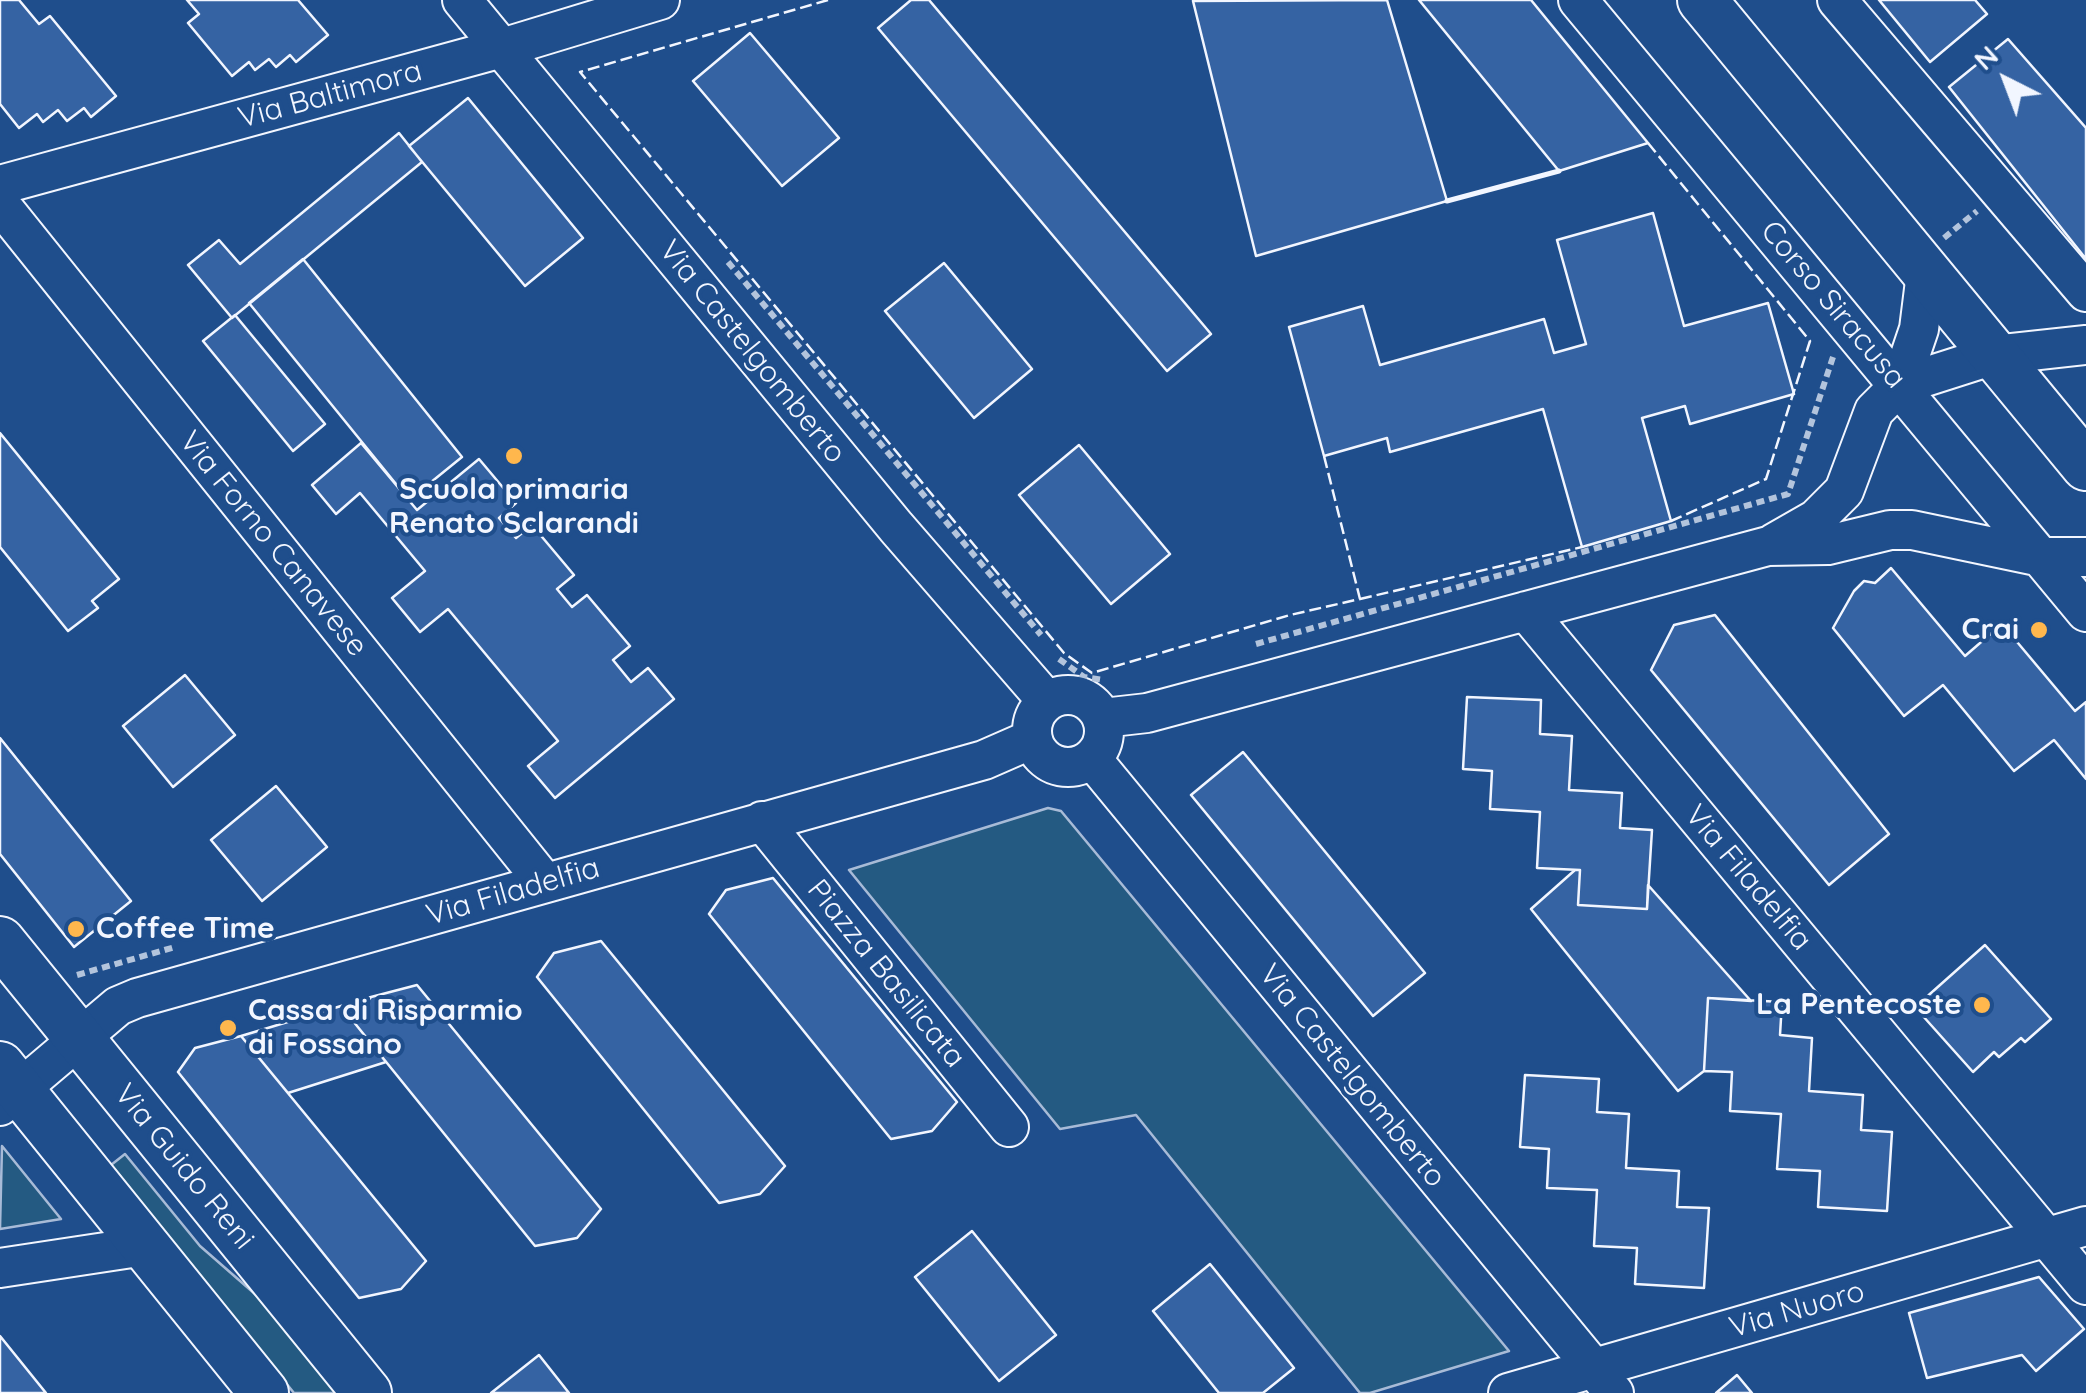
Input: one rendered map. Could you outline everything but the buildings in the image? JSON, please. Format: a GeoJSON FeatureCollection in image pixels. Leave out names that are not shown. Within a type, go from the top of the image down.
{"type":"FeatureCollection","features":[{"type":"Feature","properties":{"kind":"main road"},"geometry":{"type":"LineString","coordinates":[[1702,0],[2086,466]]}},
{"type":"Feature","properties":{"kind":"main road","name":"Via Guido Reni"},"geometry":{"type":"LineString","coordinates":[[0,941],[367,1393]]}},
{"type":"Feature","properties":{"kind":"main road"},"geometry":{"type":"LineString","coordinates":[[6,1087],[145,1246],[264,1393]]}},
{"type":"Feature","properties":{"kind":"street","name":"Via Castelgomberto"},"geometry":{"type":"LineString","coordinates":[[462,0],[883,512],[1038,691]]}},
{"type":"Feature","properties":{"kind":"street","name":"Via Baltimora"},"geometry":{"type":"LineString","coordinates":[[0,185],[502,48],[660,0]]}},
{"type":"Feature","properties":{"kind":"street","name":"Corso Siracusa"},"geometry":{"type":"LineString","coordinates":[[1578,0],[1846,318],[2086,612]]}},
{"type":"Feature","properties":{"kind":"street"},"geometry":{"type":"LineString","coordinates":[[1837,0],[2086,292]]}},
{"type":"Feature","properties":{"kind":"street","name":"Via Forno Canavese"},"geometry":{"type":"LineString","coordinates":[[0,204],[545,884]]}},
{"type":"Feature","properties":{"kind":"street"},"geometry":{"type":"LineString","coordinates":[[1768,546],[1816,519],[1844,491],[1874,412],[1900,385],[1919,329],[1926,273]]}},
{"type":"Feature","properties":{"kind":"street"},"geometry":{"type":"LineString","coordinates":[[1900,385],[1994,355],[2086,345]]}},
{"type":"Feature","properties":{"kind":"street"},"geometry":{"type":"LineString","coordinates":[[1103,718],[1147,713],[1768,546],[1828,545],[1890,530],[1912,530],[2041,557],[2086,557]]}},
{"type":"Feature","properties":{"kind":"street","name":"Via Filadelfia"},"geometry":{"type":"LineString","coordinates":[[1526,611],[2086,1284]]}},
{"type":"Feature","properties":{"kind":"street"},"geometry":{"type":"LineString","coordinates":[[1038,691],[1077,696],[1094,704],[1103,718],[1102,744],[1092,759],[1076,767],[1052,764],[1040,754],[1032,738],[1038,691]]}},
{"type":"Feature","properties":{"kind":"street","name":"Via Filadelfia"},"geometry":{"type":"LineString","coordinates":[[6,1087],[118,1006],[137,998],[984,760],[1032,738]]}},
{"type":"Feature","properties":{"kind":"street","name":"Via Castelgomberto"},"geometry":{"type":"LineString","coordinates":[[1092,759],[1603,1381]]}},
{"type":"Feature","properties":{"kind":"street","name":"Piazza Basilicata"},"geometry":{"type":"LineString","coordinates":[[762,821],[1009,1128]]}},
{"type":"Feature","properties":{"kind":"street","name":"Via Nuoro"},"geometry":{"type":"LineString","coordinates":[[1508,1393],[1603,1381],[2086,1226]]}},
{"type":"Feature","properties":{"kind":"street"},"geometry":{"type":"LineString","coordinates":[[0,1268],[145,1246]]}},
{"type":"Feature","properties":{"kind":"path"},"geometry":{"type":"LineString","coordinates":[[727,262],[1060,658],[1084,677],[1111,682]]}},
{"type":"Feature","properties":{"kind":"path"},"geometry":{"type":"LineString","coordinates":[[1249,646],[1788,494],[1846,318]]}},
{"type":"Feature","properties":{"kind":"path"},"geometry":{"type":"LineString","coordinates":[[1038,691],[1060,658]]}},
{"type":"Feature","properties":{"kind":"path"},"geometry":{"type":"LineString","coordinates":[[46,998],[74,976],[182,945]]}},
{"type":"Feature","properties":{"kind":"shaded area"},"geometry":{"type":"Polygon","coordinates":[[[1048,808],[1061,811],[1509,1351],[1360,1393],[1136,1115],[1060,1129],[849,870],[1048,808]]]}},
{"type":"Feature","properties":{"kind":"shaded area"},"geometry":{"type":"Polygon","coordinates":[[[2,1146],[61,1219],[0,1229],[2,1146]]]}},
{"type":"Feature","properties":{"kind":"shaded area"},"geometry":{"type":"Polygon","coordinates":[[[125,1154],[200,1246],[271,1308],[339,1393],[294,1393],[111,1165],[125,1154]]]}},
{"type":"Feature","properties":{"kind":"fence"},"geometry":{"type":"LineString","coordinates":[[828,0],[580,72],[1064,653],[1092,673],[1290,615],[1360,599],[1324,456]]}},
{"type":"Feature","properties":{"kind":"fence"},"geometry":{"type":"LineString","coordinates":[[1648,143],[1810,341],[1766,479],[1671,521]]}},
{"type":"Feature","properties":{"kind":"fence"},"geometry":{"type":"LineString","coordinates":[[1360,599],[1582,547]]}},
{"type":"Feature","properties":{"kind":"wall"},"geometry":{"type":"LineString","coordinates":[[1447,201],[1559,171]]}},
{"type":"Feature","properties":{"kind":"place","name":"Scuola primaria Renato Sclarandi"},"geometry":{"type":"Point","coordinates":[514,456]}},
{"type":"Feature","properties":{"kind":"place","name":"Crai"},"geometry":{"type":"Point","coordinates":[2039,630]}},
{"type":"Feature","properties":{"kind":"place","name":"Coffee Time"},"geometry":{"type":"Point","coordinates":[76,929]}},
{"type":"Feature","properties":{"kind":"place","name":"La Pentecoste"},"geometry":{"type":"Point","coordinates":[1982,1005]}},
{"type":"Feature","properties":{"kind":"place","name":"Cassa di Risparmio di Fossano"},"geometry":{"type":"Point","coordinates":[228,1028]}}]}
